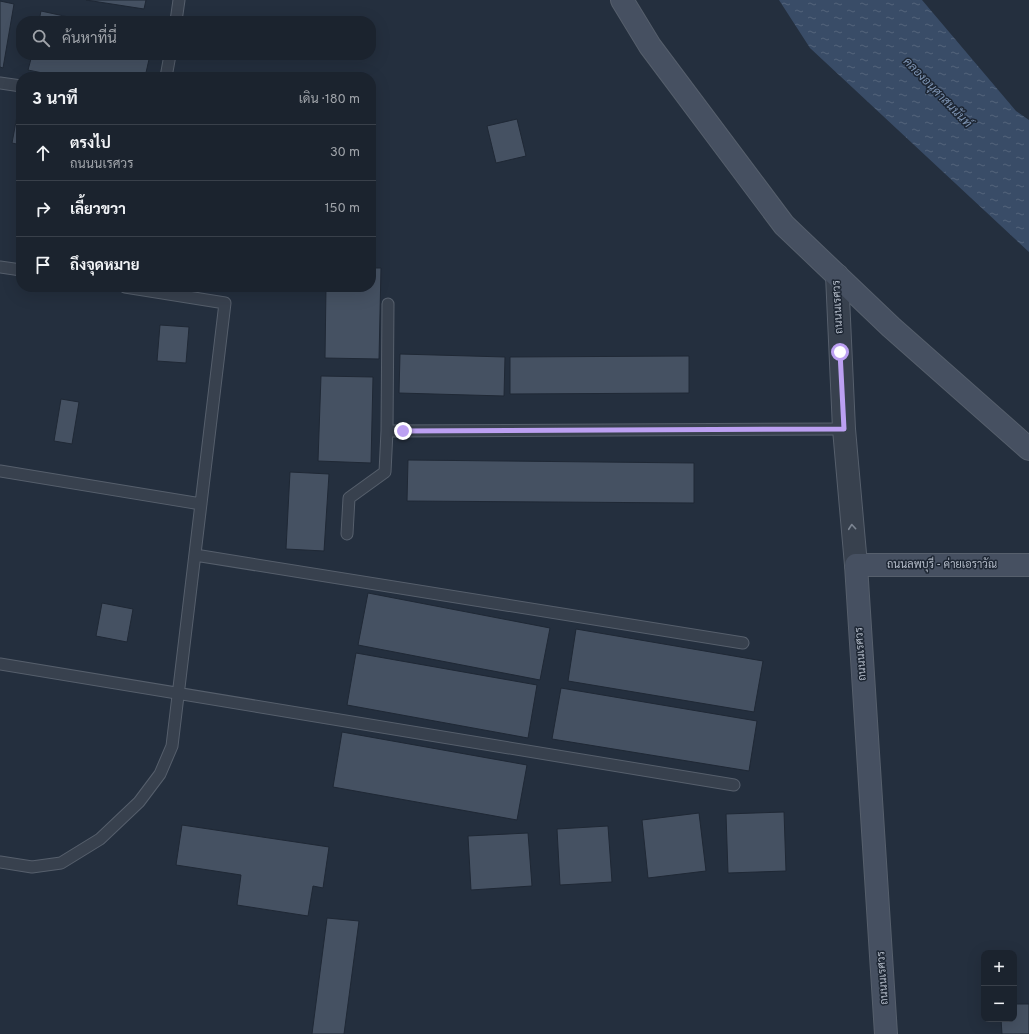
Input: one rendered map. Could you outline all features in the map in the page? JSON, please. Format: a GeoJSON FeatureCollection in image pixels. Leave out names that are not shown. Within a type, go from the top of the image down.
{"type":"FeatureCollection","features":[{"type":"Feature","properties":{"kind":"main road"},"geometry":{"type":"LineString","coordinates":[[622,0],[650,46],[784,225],[891,327],[1029,449]]}},
{"type":"Feature","properties":{"kind":"main road","name":"ถนนลพบุรี - ค่ายเอราวัณ"},"geometry":{"type":"LineString","coordinates":[[856,565],[1029,565]]}},
{"type":"Feature","properties":{"kind":"main road","name":"ถนนนเรศวร"},"geometry":{"type":"LineString","coordinates":[[856,565],[886,1034]]}},
{"type":"Feature","properties":{"kind":"street","name":"ถนนนเรศวร"},"geometry":{"type":"LineString","coordinates":[[837,275],[844,429],[856,565]]}},
{"type":"Feature","properties":{"kind":"lane"},"geometry":{"type":"LineString","coordinates":[[177,16],[179,0]]}},
{"type":"Feature","properties":{"kind":"lane"},"geometry":{"type":"LineString","coordinates":[[167,72],[169,60]]}},
{"type":"Feature","properties":{"kind":"lane"},"geometry":{"type":"LineString","coordinates":[[0,83],[16,85]]}},
{"type":"Feature","properties":{"kind":"lane"},"geometry":{"type":"LineString","coordinates":[[0,267],[16,269]]}},
{"type":"Feature","properties":{"kind":"lane"},"geometry":{"type":"LineString","coordinates":[[0,862],[32,867],[61,863],[100,839],[139,802],[160,774],[172,746],[225,303],[158,292]]}},
{"type":"Feature","properties":{"kind":"lane"},"geometry":{"type":"LineString","coordinates":[[347,534],[349,498],[385,472],[387,431],[388,304]]}},
{"type":"Feature","properties":{"kind":"lane"},"geometry":{"type":"LineString","coordinates":[[387,431],[844,429]]}},
{"type":"Feature","properties":{"kind":"lane"},"geometry":{"type":"LineString","coordinates":[[0,471],[201,504]]}},
{"type":"Feature","properties":{"kind":"lane"},"geometry":{"type":"LineString","coordinates":[[195,555],[743,643]]}},
{"type":"Feature","properties":{"kind":"lane"},"geometry":{"type":"LineString","coordinates":[[0,664],[734,785]]}},
{"type":"Feature","properties":{"kind":"water","name":"คลองอนุศาสนนันท์"},"geometry":{"type":"Polygon","coordinates":[[[779,0],[922,0],[1016,111],[1029,120],[1029,252],[810,48],[779,0]]]}},
{"type":"Feature","properties":{"kind":"building"},"geometry":{"type":"Polygon","coordinates":[[[86,0],[146,0],[144,9],[86,0]]]}},
{"type":"Feature","properties":{"kind":"building"},"geometry":{"type":"Polygon","coordinates":[[[0,1],[14,4],[3,68],[0,67],[0,1]]]}},
{"type":"Feature","properties":{"kind":"building"},"geometry":{"type":"Polygon","coordinates":[[[41,11],[64,16],[40,16],[41,11]]]}},
{"type":"Feature","properties":{"kind":"building"},"geometry":{"type":"Polygon","coordinates":[[[31,60],[149,60],[146,72],[38,72],[28,70],[31,60]]]}},
{"type":"Feature","properties":{"kind":"building"},"geometry":{"type":"Polygon","coordinates":[[[517,119],[526,156],[496,163],[487,126],[517,119]]]}},
{"type":"Feature","properties":{"kind":"building"},"geometry":{"type":"Polygon","coordinates":[[[16,122],[16,144],[12,143],[16,122]]]}},
{"type":"Feature","properties":{"kind":"building"},"geometry":{"type":"Polygon","coordinates":[[[376,268],[381,268],[379,359],[325,358],[326,292],[376,292],[376,268]]]}},
{"type":"Feature","properties":{"kind":"building"},"geometry":{"type":"Polygon","coordinates":[[[160,325],[189,327],[186,363],[157,361],[160,325]]]}},
{"type":"Feature","properties":{"kind":"building"},"geometry":{"type":"Polygon","coordinates":[[[400,354],[505,357],[504,396],[399,393],[400,354]]]}},
{"type":"Feature","properties":{"kind":"building"},"geometry":{"type":"Polygon","coordinates":[[[689,356],[689,393],[510,394],[510,357],[689,356]]]}},
{"type":"Feature","properties":{"kind":"building"},"geometry":{"type":"Polygon","coordinates":[[[321,376],[373,377],[371,463],[318,461],[321,376]]]}},
{"type":"Feature","properties":{"kind":"building"},"geometry":{"type":"Polygon","coordinates":[[[61,399],[79,402],[72,444],[54,441],[61,399]]]}},
{"type":"Feature","properties":{"kind":"building"},"geometry":{"type":"Polygon","coordinates":[[[408,460],[694,463],[694,503],[407,501],[408,460]]]}},
{"type":"Feature","properties":{"kind":"building"},"geometry":{"type":"Polygon","coordinates":[[[290,472],[329,474],[324,551],[286,549],[290,472]]]}},
{"type":"Feature","properties":{"kind":"building"},"geometry":{"type":"Polygon","coordinates":[[[368,593],[550,628],[540,680],[358,645],[368,593]]]}},
{"type":"Feature","properties":{"kind":"building"},"geometry":{"type":"Polygon","coordinates":[[[102,603],[133,609],[127,642],[96,636],[102,603]]]}},
{"type":"Feature","properties":{"kind":"building"},"geometry":{"type":"Polygon","coordinates":[[[576,629],[763,661],[754,712],[568,681],[576,629]]]}},
{"type":"Feature","properties":{"kind":"building"},"geometry":{"type":"Polygon","coordinates":[[[356,653],[537,685],[528,738],[347,705],[356,653]]]}},
{"type":"Feature","properties":{"kind":"building"},"geometry":{"type":"Polygon","coordinates":[[[561,688],[757,721],[749,771],[552,739],[561,688]]]}},
{"type":"Feature","properties":{"kind":"building"},"geometry":{"type":"Polygon","coordinates":[[[342,732],[527,765],[517,820],[333,787],[342,732]]]}},
{"type":"Feature","properties":{"kind":"building"},"geometry":{"type":"Polygon","coordinates":[[[784,812],[786,871],[728,873],[726,814],[784,812]]]}},
{"type":"Feature","properties":{"kind":"building"},"geometry":{"type":"Polygon","coordinates":[[[699,813],[706,871],[648,878],[642,820],[699,813]]]}},
{"type":"Feature","properties":{"kind":"building"},"geometry":{"type":"Polygon","coordinates":[[[182,825],[329,847],[323,888],[313,886],[308,916],[237,905],[241,875],[176,865],[182,825]]]}},
{"type":"Feature","properties":{"kind":"building"},"geometry":{"type":"Polygon","coordinates":[[[608,826],[612,882],[560,885],[557,829],[608,826]]]}},
{"type":"Feature","properties":{"kind":"building"},"geometry":{"type":"Polygon","coordinates":[[[528,833],[532,886],[471,890],[468,836],[528,833]]]}},
{"type":"Feature","properties":{"kind":"building"},"geometry":{"type":"Polygon","coordinates":[[[327,918],[359,921],[344,1034],[312,1034],[327,918]]]}},
{"type":"Feature","properties":{"kind":"building"},"geometry":{"type":"Polygon","coordinates":[[[1017,1004],[1029,1004],[1029,1034],[1002,1034],[1001,1022],[1017,1022],[1017,1004]]]}},
{"type":"Feature","properties":{"kind":"route"},"geometry":{"type":"LineString","coordinates":[[403,431],[844,429],[840,352]]}}]}
